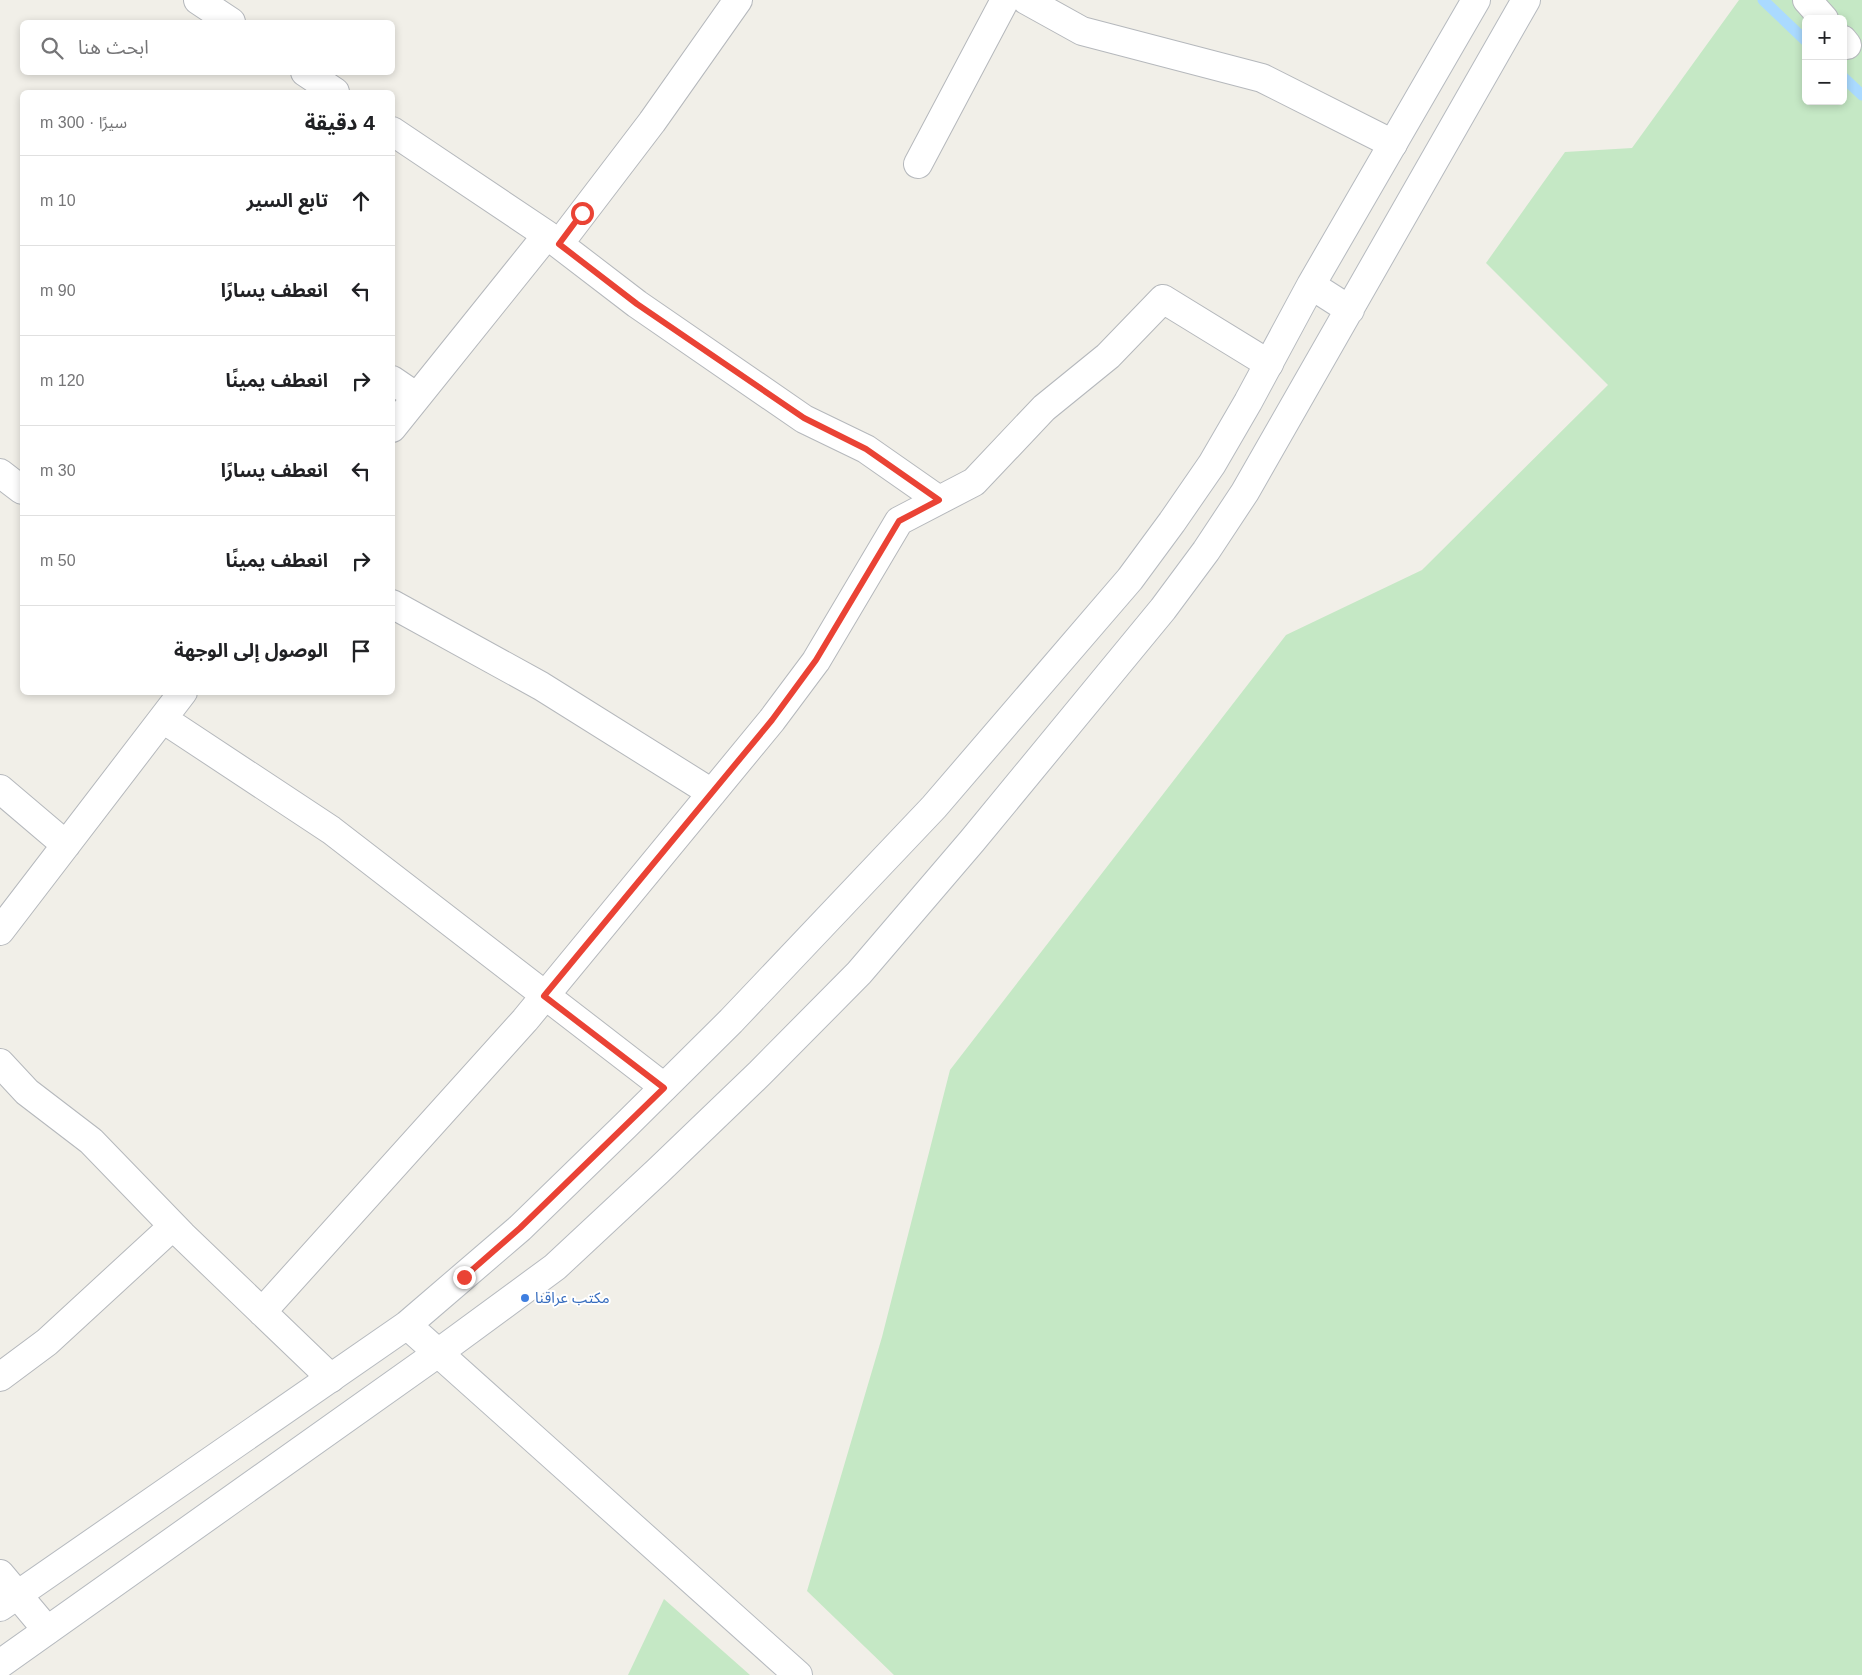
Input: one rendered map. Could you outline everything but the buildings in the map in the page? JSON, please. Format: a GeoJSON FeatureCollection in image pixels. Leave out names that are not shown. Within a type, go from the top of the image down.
{"type":"FeatureCollection","features":[{"type":"Feature","properties":{"kind":"street"},"geometry":{"type":"LineString","coordinates":[[198,0],[228,20]]}},
{"type":"Feature","properties":{"kind":"street"},"geometry":{"type":"LineString","coordinates":[[395,424],[652,122],[738,0]]}},
{"type":"Feature","properties":{"kind":"street"},"geometry":{"type":"LineString","coordinates":[[918,164],[1005,0]]}},
{"type":"Feature","properties":{"kind":"street"},"geometry":{"type":"LineString","coordinates":[[1026,0],[1082,31],[1262,78],[1392,144]]}},
{"type":"Feature","properties":{"kind":"street"},"geometry":{"type":"LineString","coordinates":[[47,1630],[6,1592],[331,1378],[407,1325],[520,1228],[664,1088],[934,807],[1130,579],[1212,464],[1269,364],[1311,284],[1476,0]]}},
{"type":"Feature","properties":{"kind":"street"},"geometry":{"type":"LineString","coordinates":[[0,1664],[438,1353],[555,1267],[760,1073],[865,966],[972,841],[1163,609],[1206,551],[1244,492],[1350,310],[1526,0]]}},
{"type":"Feature","properties":{"kind":"street"},"geometry":{"type":"LineString","coordinates":[[1807,0],[1820,15]]}},
{"type":"Feature","properties":{"kind":"street"},"geometry":{"type":"LineString","coordinates":[[310,75],[332,90]]}},
{"type":"Feature","properties":{"kind":"street"},"geometry":{"type":"LineString","coordinates":[[395,133],[553,239],[637,304],[804,418],[866,449],[939,500]]}},
{"type":"Feature","properties":{"kind":"street"},"geometry":{"type":"LineString","coordinates":[[1311,284],[1350,310]]}},
{"type":"Feature","properties":{"kind":"street"},"geometry":{"type":"LineString","coordinates":[[262,1312],[525,1020],[772,720],[816,660],[899,521],[974,482],[1044,408],[1108,356],[1163,299],[1269,364]]}},
{"type":"Feature","properties":{"kind":"street"},"geometry":{"type":"LineString","coordinates":[[395,382],[417,397]]}},
{"type":"Feature","properties":{"kind":"street"},"geometry":{"type":"LineString","coordinates":[[0,473],[20,488]]}},
{"type":"Feature","properties":{"kind":"street"},"geometry":{"type":"LineString","coordinates":[[395,606],[541,686],[712,793]]}},
{"type":"Feature","properties":{"kind":"street"},"geometry":{"type":"LineString","coordinates":[[0,931],[181,695]]}},
{"type":"Feature","properties":{"kind":"street"},"geometry":{"type":"LineString","coordinates":[[163,719],[331,830],[664,1088]]}},
{"type":"Feature","properties":{"kind":"street"},"geometry":{"type":"LineString","coordinates":[[0,789],[66,845]]}},
{"type":"Feature","properties":{"kind":"street"},"geometry":{"type":"LineString","coordinates":[[0,1064],[27,1092],[91,1142],[173,1226],[331,1378]]}},
{"type":"Feature","properties":{"kind":"street"},"geometry":{"type":"LineString","coordinates":[[0,1377],[47,1342],[173,1226]]}},
{"type":"Feature","properties":{"kind":"street"},"geometry":{"type":"LineString","coordinates":[[407,1325],[798,1675]]}},
{"type":"Feature","properties":{"kind":"green space"},"geometry":{"type":"Polygon","coordinates":[[[1739,0],[1862,0],[1862,1675],[894,1675],[807,1591],[882,1337],[950,1070],[1286,635],[1422,570],[1608,385],[1486,263],[1565,152],[1632,148],[1739,0]]]}},
{"type":"Feature","properties":{"kind":"green space"},"geometry":{"type":"Polygon","coordinates":[[[664,1599],[750,1675],[628,1675],[664,1599]]]}},
{"type":"Feature","properties":{"kind":"waterway"},"geometry":{"type":"LineString","coordinates":[[1763,0],[1802,37]]}},
{"type":"Feature","properties":{"kind":"waterway"},"geometry":{"type":"LineString","coordinates":[[1847,81],[1862,95]]}},
{"type":"Feature","properties":{"kind":"place","name":"مكتب عراقنا"},"geometry":{"type":"Point","coordinates":[525,1298]}},
{"type":"Feature","properties":{"kind":"route"},"geometry":{"type":"LineString","coordinates":[[464,1277],[520,1228],[664,1088],[544,996],[772,720],[816,660],[899,521],[939,500],[866,449],[804,418],[637,304],[559,244],[582,213]]}}]}
